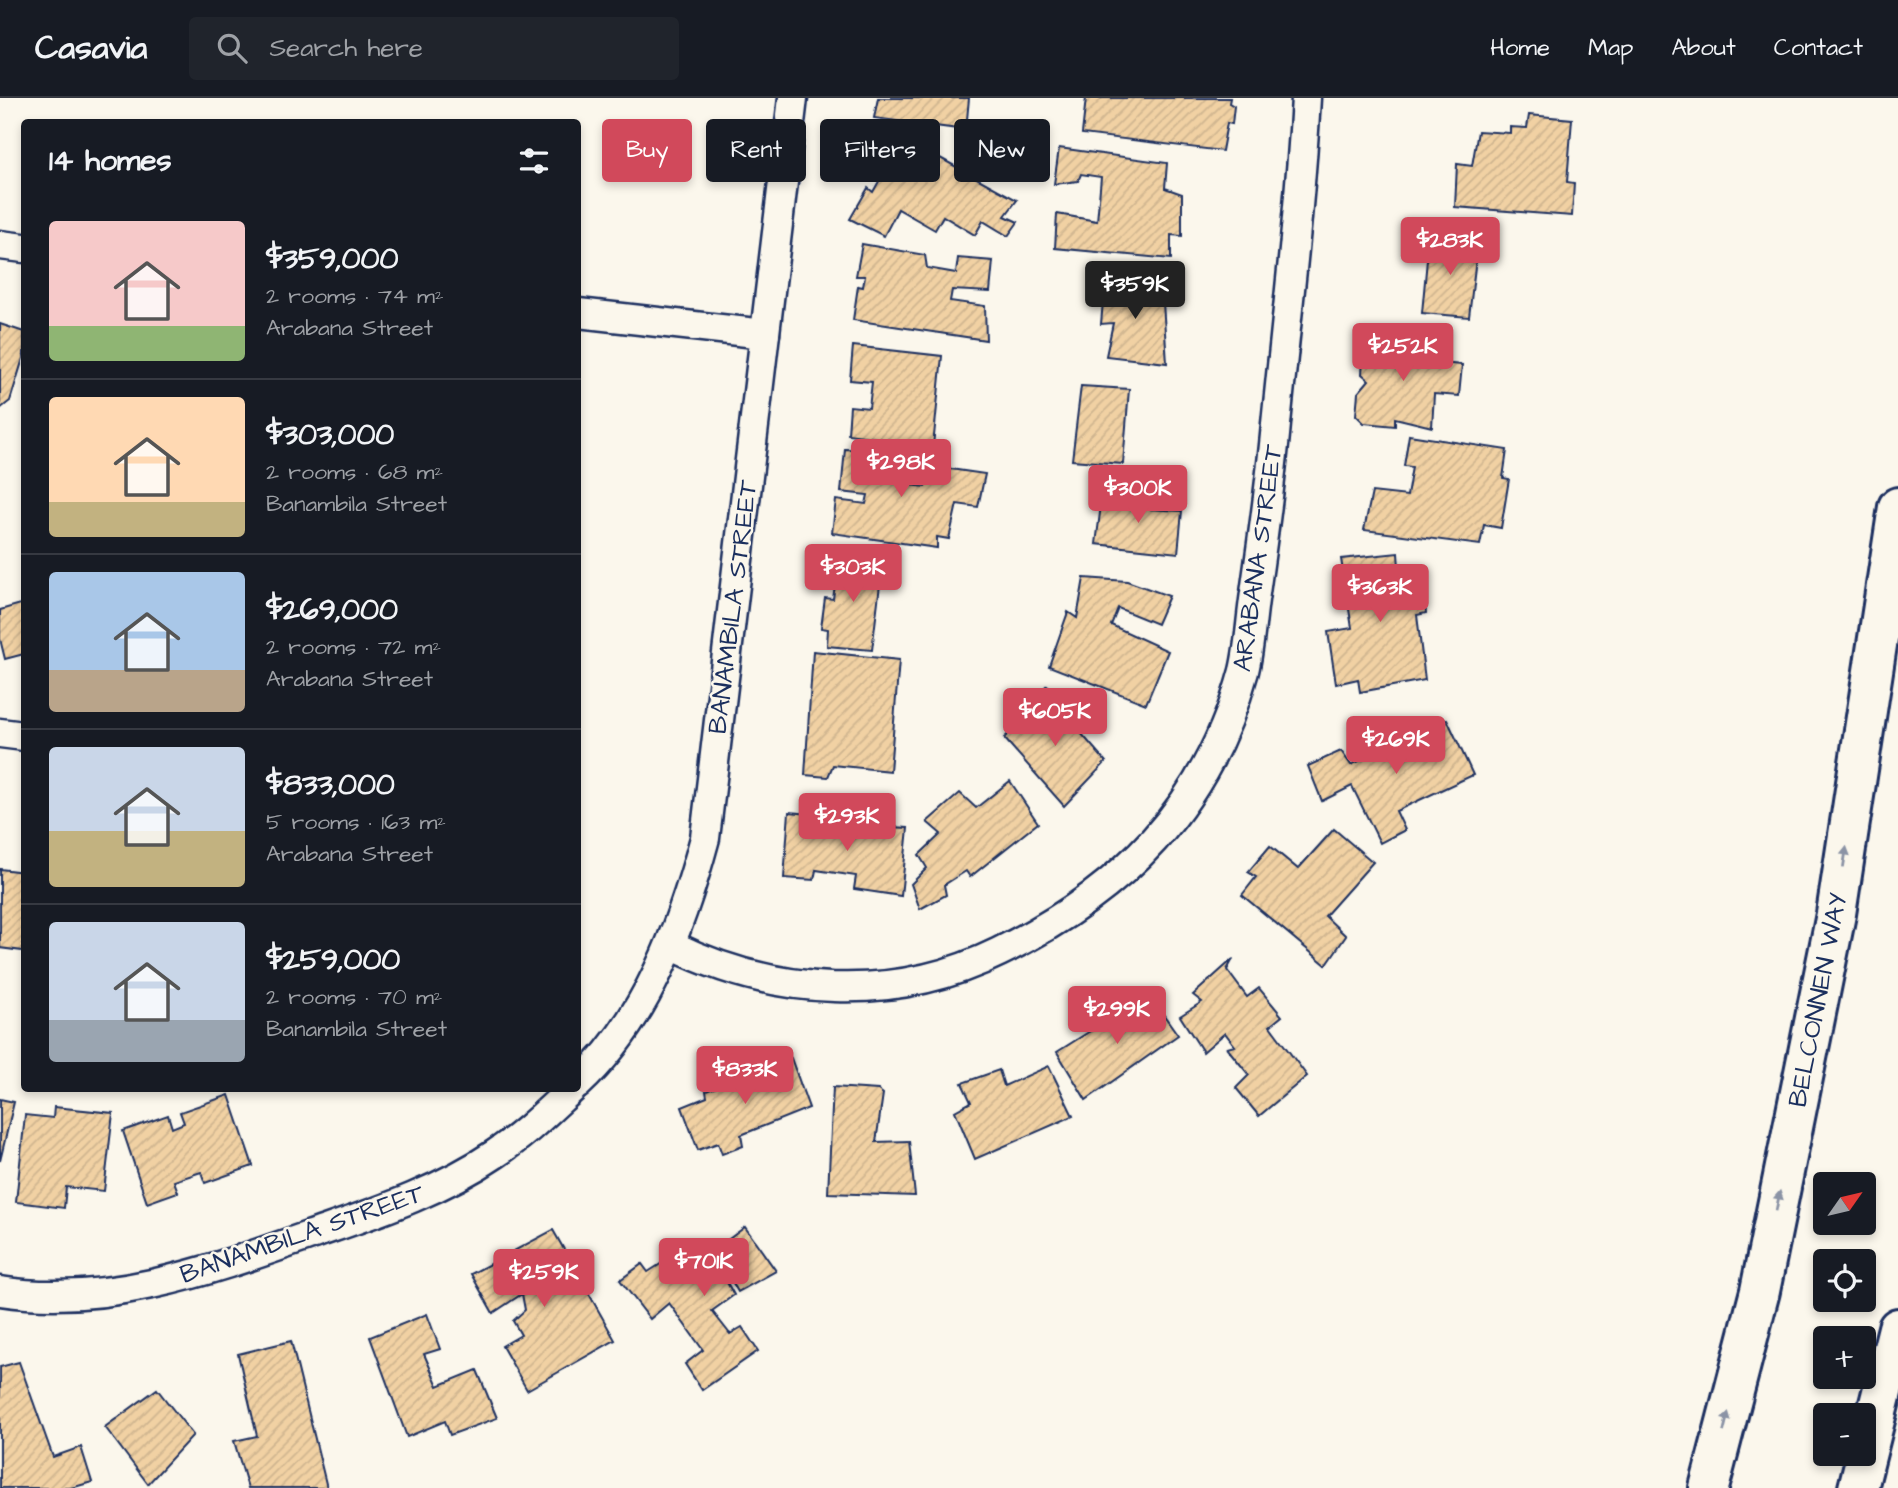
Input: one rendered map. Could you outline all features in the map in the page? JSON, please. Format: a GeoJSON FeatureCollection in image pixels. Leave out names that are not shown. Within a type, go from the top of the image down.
{"type":"FeatureCollection","features":[{"type":"Feature","properties":{"kind":"main road","name":"BELCONNEN WAY"},"geometry":{"type":"LineString","coordinates":[[1709,1488],[1759,1291],[1836,914],[1898,507]]}},
{"type":"Feature","properties":{"kind":"main road"},"geometry":{"type":"LineString","coordinates":[[1858,1488],[1898,1328]]}},
{"type":"Feature","properties":{"kind":"street","name":"BANAMBILA STREET"},"geometry":{"type":"LineString","coordinates":[[581,1080],[635,1013],[671,945],[685,910],[705,838],[793,98]]}},
{"type":"Feature","properties":{"kind":"street","name":"ARABANA STREET"},"geometry":{"type":"LineString","coordinates":[[671,945],[706,962],[770,982],[839,988],[863,987],[947,972],[983,960],[1051,927],[1083,906],[1140,856],[1166,828],[1187,798],[1223,735],[1244,668],[1270,483],[1301,180],[1306,98]]}},
{"type":"Feature","properties":{"kind":"street"},"geometry":{"type":"LineString","coordinates":[[0,245],[21,248]]}},
{"type":"Feature","properties":{"kind":"street"},"geometry":{"type":"LineString","coordinates":[[581,313],[765,334]]}},
{"type":"Feature","properties":{"kind":"street"},"geometry":{"type":"LineString","coordinates":[[0,733],[21,736]]}},
{"type":"Feature","properties":{"kind":"street","name":"BANAMBILA STREET"},"geometry":{"type":"LineString","coordinates":[[0,1291],[22,1295],[100,1294],[181,1279],[385,1209],[423,1194],[494,1155],[527,1131],[569,1092]]}},
{"type":"Feature","properties":{"kind":"building"},"geometry":{"type":"Polygon","coordinates":[[[878,98],[969,98],[967,119],[954,119],[954,128],[940,127],[940,119],[874,118],[878,98]]]}},
{"type":"Feature","properties":{"kind":"building"},"geometry":{"type":"Polygon","coordinates":[[[1086,98],[1230,98],[1229,103],[1234,106],[1232,124],[1227,123],[1222,151],[1082,134],[1086,98]]]}},
{"type":"Feature","properties":{"kind":"building"},"geometry":{"type":"Polygon","coordinates":[[[1529,115],[1572,119],[1567,182],[1574,183],[1572,216],[1455,207],[1457,164],[1472,166],[1478,131],[1510,133],[1510,127],[1527,128],[1529,115]]]}},
{"type":"Feature","properties":{"kind":"building"},"geometry":{"type":"Polygon","coordinates":[[[1059,148],[1167,163],[1165,188],[1182,194],[1182,236],[1171,235],[1171,259],[1055,248],[1057,214],[1097,221],[1101,177],[1081,174],[1078,181],[1054,184],[1059,148]]]}},
{"type":"Feature","properties":{"kind":"building"},"geometry":{"type":"Polygon","coordinates":[[[940,158],[954,166],[954,182],[984,182],[1017,200],[1005,216],[1018,222],[1008,236],[983,221],[975,235],[943,216],[935,230],[898,209],[884,236],[850,219],[868,188],[873,192],[879,182],[940,182],[940,158]]]}},
{"type":"Feature","properties":{"kind":"building"},"geometry":{"type":"Polygon","coordinates":[[[1429,238],[1478,242],[1469,317],[1422,313],[1429,238]]]}},
{"type":"Feature","properties":{"kind":"building"},"geometry":{"type":"Polygon","coordinates":[[[862,244],[925,255],[927,268],[956,273],[958,258],[993,261],[990,292],[952,290],[950,301],[985,306],[986,340],[853,320],[858,286],[863,287],[865,276],[856,276],[862,244]]]}},
{"type":"Feature","properties":{"kind":"building"},"geometry":{"type":"Polygon","coordinates":[[[1105,279],[1162,287],[1167,363],[1106,356],[1113,323],[1101,324],[1105,279]]]}},
{"type":"Feature","properties":{"kind":"building"},"geometry":{"type":"Polygon","coordinates":[[[0,324],[21,331],[21,365],[10,401],[0,409],[0,324]]]}},
{"type":"Feature","properties":{"kind":"building"},"geometry":{"type":"Polygon","coordinates":[[[1374,338],[1399,341],[1399,347],[1440,352],[1440,363],[1462,365],[1459,396],[1434,394],[1432,427],[1395,418],[1395,426],[1364,423],[1356,415],[1358,393],[1369,380],[1362,374],[1364,345],[1374,338]]]}},
{"type":"Feature","properties":{"kind":"building"},"geometry":{"type":"Polygon","coordinates":[[[853,346],[942,356],[933,446],[848,434],[850,406],[869,408],[872,382],[850,380],[853,346]]]}},
{"type":"Feature","properties":{"kind":"building"},"geometry":{"type":"Polygon","coordinates":[[[1081,386],[1129,389],[1123,464],[1072,460],[1081,386]]]}},
{"type":"Feature","properties":{"kind":"building"},"geometry":{"type":"Polygon","coordinates":[[[1409,435],[1507,450],[1503,478],[1509,479],[1501,528],[1484,525],[1480,545],[1364,530],[1372,492],[1407,496],[1412,467],[1404,466],[1409,435]]]}},
{"type":"Feature","properties":{"kind":"building"},"geometry":{"type":"Polygon","coordinates":[[[845,449],[913,452],[909,485],[925,487],[929,475],[941,479],[943,468],[985,474],[978,507],[957,504],[949,539],[937,537],[937,548],[832,533],[836,500],[866,504],[868,495],[841,492],[845,449]]]}},
{"type":"Feature","properties":{"kind":"building"},"geometry":{"type":"Polygon","coordinates":[[[1102,497],[1151,499],[1149,509],[1182,511],[1178,553],[1096,544],[1102,497]]]}},
{"type":"Feature","properties":{"kind":"building"},"geometry":{"type":"Polygon","coordinates":[[[1398,553],[1399,567],[1421,565],[1426,613],[1417,615],[1425,680],[1360,692],[1358,679],[1336,684],[1328,632],[1352,628],[1341,559],[1398,553]]]}},
{"type":"Feature","properties":{"kind":"building"},"geometry":{"type":"Polygon","coordinates":[[[839,557],[883,560],[872,650],[827,646],[828,629],[821,628],[825,598],[833,599],[839,557]]]}},
{"type":"Feature","properties":{"kind":"building"},"geometry":{"type":"Polygon","coordinates":[[[1084,578],[1127,581],[1169,596],[1157,624],[1118,608],[1111,625],[1168,651],[1146,704],[1049,666],[1068,612],[1077,618],[1084,578]]]}},
{"type":"Feature","properties":{"kind":"building"},"geometry":{"type":"Polygon","coordinates":[[[21,604],[21,655],[5,659],[0,639],[0,610],[21,604]]]}},
{"type":"Feature","properties":{"kind":"building"},"geometry":{"type":"Polygon","coordinates":[[[813,651],[899,660],[890,771],[833,765],[828,777],[805,775],[813,651]]]}},
{"type":"Feature","properties":{"kind":"building"},"geometry":{"type":"Polygon","coordinates":[[[1047,685],[1060,696],[1055,703],[1106,762],[1064,806],[1004,738],[1037,708],[1031,702],[1047,685]]]}},
{"type":"Feature","properties":{"kind":"building"},"geometry":{"type":"Polygon","coordinates":[[[1447,719],[1473,775],[1396,811],[1405,830],[1380,843],[1352,786],[1322,801],[1308,766],[1341,751],[1351,765],[1447,719]]]}},
{"type":"Feature","properties":{"kind":"building"},"geometry":{"type":"Polygon","coordinates":[[[1010,781],[1038,823],[970,877],[966,871],[944,885],[946,895],[920,909],[911,884],[927,868],[919,855],[941,834],[927,822],[960,793],[976,808],[1010,781]]]}},
{"type":"Feature","properties":{"kind":"building"},"geometry":{"type":"Polygon","coordinates":[[[789,812],[821,815],[821,823],[908,828],[901,896],[854,889],[856,876],[816,870],[814,880],[784,878],[789,812]]]}},
{"type":"Feature","properties":{"kind":"building"},"geometry":{"type":"Polygon","coordinates":[[[1334,829],[1373,862],[1325,916],[1346,936],[1326,965],[1242,895],[1256,877],[1248,872],[1270,846],[1298,869],[1334,829]]]}},
{"type":"Feature","properties":{"kind":"building"},"geometry":{"type":"Polygon","coordinates":[[[0,869],[21,872],[21,951],[0,948],[0,869]]]}},
{"type":"Feature","properties":{"kind":"building"},"geometry":{"type":"Polygon","coordinates":[[[1233,959],[1227,970],[1247,997],[1259,988],[1282,1016],[1270,1026],[1307,1076],[1259,1116],[1236,1088],[1249,1075],[1227,1048],[1235,1046],[1225,1033],[1203,1052],[1180,1016],[1202,1002],[1193,995],[1233,959]]]}},
{"type":"Feature","properties":{"kind":"building"},"geometry":{"type":"Polygon","coordinates":[[[1149,994],[1178,1035],[1086,1100],[1057,1052],[1149,994]]]}},
{"type":"Feature","properties":{"kind":"building"},"geometry":{"type":"Polygon","coordinates":[[[791,1058],[809,1108],[741,1135],[743,1146],[722,1154],[718,1143],[698,1150],[682,1107],[707,1097],[706,1091],[791,1058]]]}},
{"type":"Feature","properties":{"kind":"building"},"geometry":{"type":"Polygon","coordinates":[[[1049,1066],[1073,1116],[975,1159],[955,1111],[971,1102],[962,1083],[999,1070],[1004,1086],[1049,1066]]]}},
{"type":"Feature","properties":{"kind":"building"},"geometry":{"type":"Polygon","coordinates":[[[833,1087],[878,1090],[883,1094],[876,1142],[909,1141],[915,1196],[828,1193],[833,1087]]]}},
{"type":"Feature","properties":{"kind":"building"},"geometry":{"type":"Polygon","coordinates":[[[229,1095],[253,1166],[205,1183],[201,1172],[174,1181],[178,1192],[147,1203],[123,1131],[168,1115],[172,1128],[184,1123],[180,1112],[229,1095]]]}},
{"type":"Feature","properties":{"kind":"building"},"geometry":{"type":"Polygon","coordinates":[[[0,1099],[14,1102],[0,1161],[0,1099]]]}},
{"type":"Feature","properties":{"kind":"building"},"geometry":{"type":"Polygon","coordinates":[[[54,1107],[113,1113],[104,1191],[66,1187],[64,1208],[16,1202],[25,1115],[53,1118],[54,1107]]]}},
{"type":"Feature","properties":{"kind":"building"},"geometry":{"type":"Polygon","coordinates":[[[745,1227],[776,1271],[738,1292],[728,1274],[725,1279],[734,1295],[712,1311],[730,1334],[742,1327],[758,1351],[702,1390],[685,1364],[703,1350],[669,1303],[650,1319],[620,1280],[642,1264],[648,1272],[692,1244],[695,1251],[703,1244],[713,1251],[745,1227]]]}},
{"type":"Feature","properties":{"kind":"building"},"geometry":{"type":"Polygon","coordinates":[[[553,1230],[615,1340],[527,1390],[502,1346],[521,1335],[513,1321],[525,1310],[522,1294],[493,1313],[471,1274],[553,1230]]]}},
{"type":"Feature","properties":{"kind":"building"},"geometry":{"type":"Polygon","coordinates":[[[427,1314],[440,1349],[424,1354],[438,1386],[477,1370],[497,1418],[450,1435],[445,1421],[407,1437],[370,1337],[427,1314]]]}},
{"type":"Feature","properties":{"kind":"building"},"geometry":{"type":"Polygon","coordinates":[[[291,1341],[327,1488],[248,1488],[234,1441],[257,1436],[238,1354],[291,1341]]]}},
{"type":"Feature","properties":{"kind":"building"},"geometry":{"type":"Polygon","coordinates":[[[19,1362],[53,1457],[81,1447],[92,1482],[71,1488],[0,1488],[0,1367],[19,1362]]]}},
{"type":"Feature","properties":{"kind":"building"},"geometry":{"type":"Polygon","coordinates":[[[157,1389],[193,1435],[148,1484],[105,1427],[157,1389]]]}}]}
